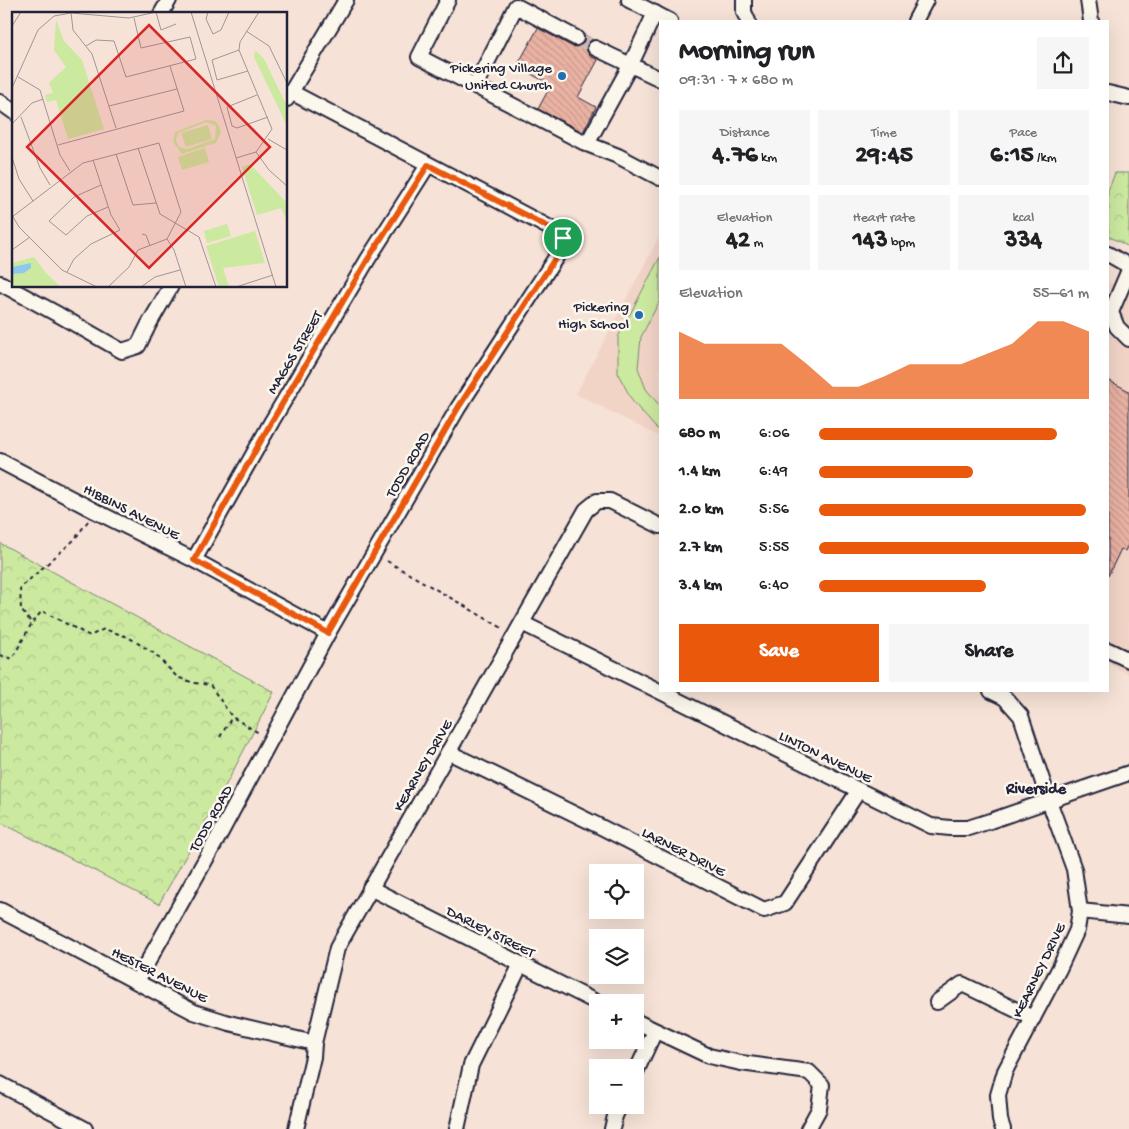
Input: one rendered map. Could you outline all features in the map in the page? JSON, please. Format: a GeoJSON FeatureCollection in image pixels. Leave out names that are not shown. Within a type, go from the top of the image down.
{"type":"FeatureCollection","features":[{"type":"Feature","properties":{"kind":"street"},"geometry":{"type":"LineString","coordinates":[[162,12],[169,0]]}},
{"type":"Feature","properties":{"kind":"street"},"geometry":{"type":"LineString","coordinates":[[288,96],[346,0]]}},
{"type":"Feature","properties":{"kind":"street"},"geometry":{"type":"LineString","coordinates":[[448,0],[419,57],[587,144],[618,156],[659,177]]}},
{"type":"Feature","properties":{"kind":"street"},"geometry":{"type":"LineString","coordinates":[[629,0],[668,20]]}},
{"type":"Feature","properties":{"kind":"street"},"geometry":{"type":"LineString","coordinates":[[744,0],[744,12],[748,20]]}},
{"type":"Feature","properties":{"kind":"street"},"geometry":{"type":"LineString","coordinates":[[916,20],[926,0]]}},
{"type":"Feature","properties":{"kind":"street"},"geometry":{"type":"LineString","coordinates":[[1088,0],[1091,20]]}},
{"type":"Feature","properties":{"kind":"street"},"geometry":{"type":"LineString","coordinates":[[475,86],[513,2],[576,38]]}},
{"type":"Feature","properties":{"kind":"street"},"geometry":{"type":"LineString","coordinates":[[587,144],[631,64],[655,14]]}},
{"type":"Feature","properties":{"kind":"street"},"geometry":{"type":"LineString","coordinates":[[595,48],[659,78]]}},
{"type":"Feature","properties":{"kind":"street"},"geometry":{"type":"LineString","coordinates":[[1109,93],[1129,98]]}},
{"type":"Feature","properties":{"kind":"street","name":"TODD ROAD"},"geometry":{"type":"LineString","coordinates":[[137,982],[220,834],[328,633],[458,408],[560,251],[563,238],[552,229],[288,96]]}},
{"type":"Feature","properties":{"kind":"street"},"geometry":{"type":"LineString","coordinates":[[0,102],[12,111]]}},
{"type":"Feature","properties":{"kind":"street","name":"MAGGS STREET"},"geometry":{"type":"LineString","coordinates":[[194,560],[272,421],[368,259],[428,165]]}},
{"type":"Feature","properties":{"kind":"street"},"geometry":{"type":"LineString","coordinates":[[1109,255],[1129,266]]}},
{"type":"Feature","properties":{"kind":"street"},"geometry":{"type":"LineString","coordinates":[[1129,270],[1112,312],[1118,327],[1129,339]]}},
{"type":"Feature","properties":{"kind":"street"},"geometry":{"type":"LineString","coordinates":[[0,284],[122,351],[138,346],[170,288]]}},
{"type":"Feature","properties":{"kind":"street","name":"HIBBINS AVENUE"},"geometry":{"type":"LineString","coordinates":[[0,461],[194,560],[328,633]]}},
{"type":"Feature","properties":{"kind":"street","name":"KEARNEY DRIVE"},"geometry":{"type":"LineString","coordinates":[[296,1129],[337,948],[586,510],[597,501],[610,501],[659,526]]}},
{"type":"Feature","properties":{"kind":"street","name":"LINTON AVENUE"},"geometry":{"type":"LineString","coordinates":[[519,629],[931,826],[968,828],[1049,802],[1129,773]]}},
{"type":"Feature","properties":{"kind":"street"},"geometry":{"type":"LineString","coordinates":[[1109,650],[1129,660]]}},
{"type":"Feature","properties":{"kind":"street","name":"KEARNEY DRIVE"},"geometry":{"type":"LineString","coordinates":[[993,692],[1005,698],[1021,716],[1049,802],[1074,869],[1080,911],[1077,930],[1005,1071],[998,1096],[1000,1120],[1003,1129]]}},
{"type":"Feature","properties":{"kind":"street","name":"LARNER DRIVE"},"geometry":{"type":"LineString","coordinates":[[448,752],[573,812],[764,910],[785,903],[859,790]]}},
{"type":"Feature","properties":{"kind":"street","name":"DARLEY STREET"},"geometry":{"type":"LineString","coordinates":[[370,888],[589,998]]}},
{"type":"Feature","properties":{"kind":"street","name":"HESTER AVENUE"},"geometry":{"type":"LineString","coordinates":[[0,910],[194,1012],[229,1023],[314,1043]]}},
{"type":"Feature","properties":{"kind":"street"},"geometry":{"type":"LineString","coordinates":[[1080,911],[1129,916]]}},
{"type":"Feature","properties":{"kind":"street"},"geometry":{"type":"LineString","coordinates":[[457,1129],[471,1065],[521,964]]}},
{"type":"Feature","properties":{"kind":"street"},"geometry":{"type":"LineString","coordinates":[[937,1002],[962,984],[1033,1018]]}},
{"type":"Feature","properties":{"kind":"street"},"geometry":{"type":"LineString","coordinates":[[644,1026],[709,1056],[741,1063],[809,1072],[822,1085],[819,1109],[808,1129]]}},
{"type":"Feature","properties":{"kind":"street"},"geometry":{"type":"LineString","coordinates":[[642,1059],[655,1031]]}},
{"type":"Feature","properties":{"kind":"street"},"geometry":{"type":"LineString","coordinates":[[0,1084],[85,1129]]}},
{"type":"Feature","properties":{"kind":"street"},"geometry":{"type":"LineString","coordinates":[[612,1129],[616,1114]]}},
{"type":"Feature","properties":{"kind":"path"},"geometry":{"type":"LineString","coordinates":[[32,623],[21,610],[20,588],[74,540],[95,511]]}},
{"type":"Feature","properties":{"kind":"path"},"geometry":{"type":"LineString","coordinates":[[387,561],[502,628],[519,629]]}},
{"type":"Feature","properties":{"kind":"path"},"geometry":{"type":"LineString","coordinates":[[0,655],[12,659],[32,623],[42,611],[90,636],[104,629],[128,637],[155,654],[177,677],[194,683],[210,685],[232,717],[259,733]]}},
{"type":"Feature","properties":{"kind":"path"},"geometry":{"type":"LineString","coordinates":[[220,737],[232,717]]}},
{"type":"Feature","properties":{"kind":"shaded area","name":"Pickering High School"},"geometry":{"type":"Polygon","coordinates":[[[659,237],[659,436],[576,394],[659,237]]]}},
{"type":"Feature","properties":{"kind":"shaded area"},"geometry":{"type":"Polygon","coordinates":[[[1109,282],[1129,292],[1129,674],[1109,664],[1109,282]]]}},
{"type":"Feature","properties":{"kind":"green space"},"geometry":{"type":"Polygon","coordinates":[[[1115,173],[1129,173],[1129,247],[1109,237],[1109,188],[1115,173]]]}},
{"type":"Feature","properties":{"kind":"green space"},"geometry":{"type":"Polygon","coordinates":[[[659,259],[659,302],[641,337],[638,368],[646,389],[659,405],[659,430],[633,402],[618,374],[618,337],[659,259]]]}},
{"type":"Feature","properties":{"kind":"green space"},"geometry":{"type":"Polygon","coordinates":[[[0,543],[274,692],[229,779],[159,904],[0,822],[0,543]]]}},
{"type":"Feature","properties":{"kind":"building","name":"Pickering Village United Church"},"geometry":{"type":"Polygon","coordinates":[[[538,28],[571,46],[577,47],[581,45],[584,42],[584,34],[593,40],[587,44],[586,49],[590,56],[598,60],[578,97],[596,107],[583,132],[538,109],[551,85],[517,66],[538,28]]]}},
{"type":"Feature","properties":{"kind":"building"},"geometry":{"type":"Polygon","coordinates":[[[1109,381],[1129,391],[1129,543],[1125,551],[1121,549],[1109,574],[1109,381]]]}},
{"type":"Feature","properties":{"kind":"tunnel"},"geometry":{"type":"LineString","coordinates":[[576,38],[595,48]]}},
{"type":"Feature","properties":{"kind":"place","name":"Pickering Village United Church"},"geometry":{"type":"Point","coordinates":[562,76]}},
{"type":"Feature","properties":{"kind":"place","name":"Pickering High School"},"geometry":{"type":"Point","coordinates":[639,315]}},
{"type":"Feature","properties":{"kind":"district","name":"Riverside"},"geometry":{"type":"Point","coordinates":[1036,787]}},
{"type":"Feature","properties":{"kind":"route"},"geometry":{"type":"LineString","coordinates":[[428,165],[552,229],[563,238],[560,251],[458,408],[328,633],[194,560],[272,421],[368,259],[428,165]]}}]}
